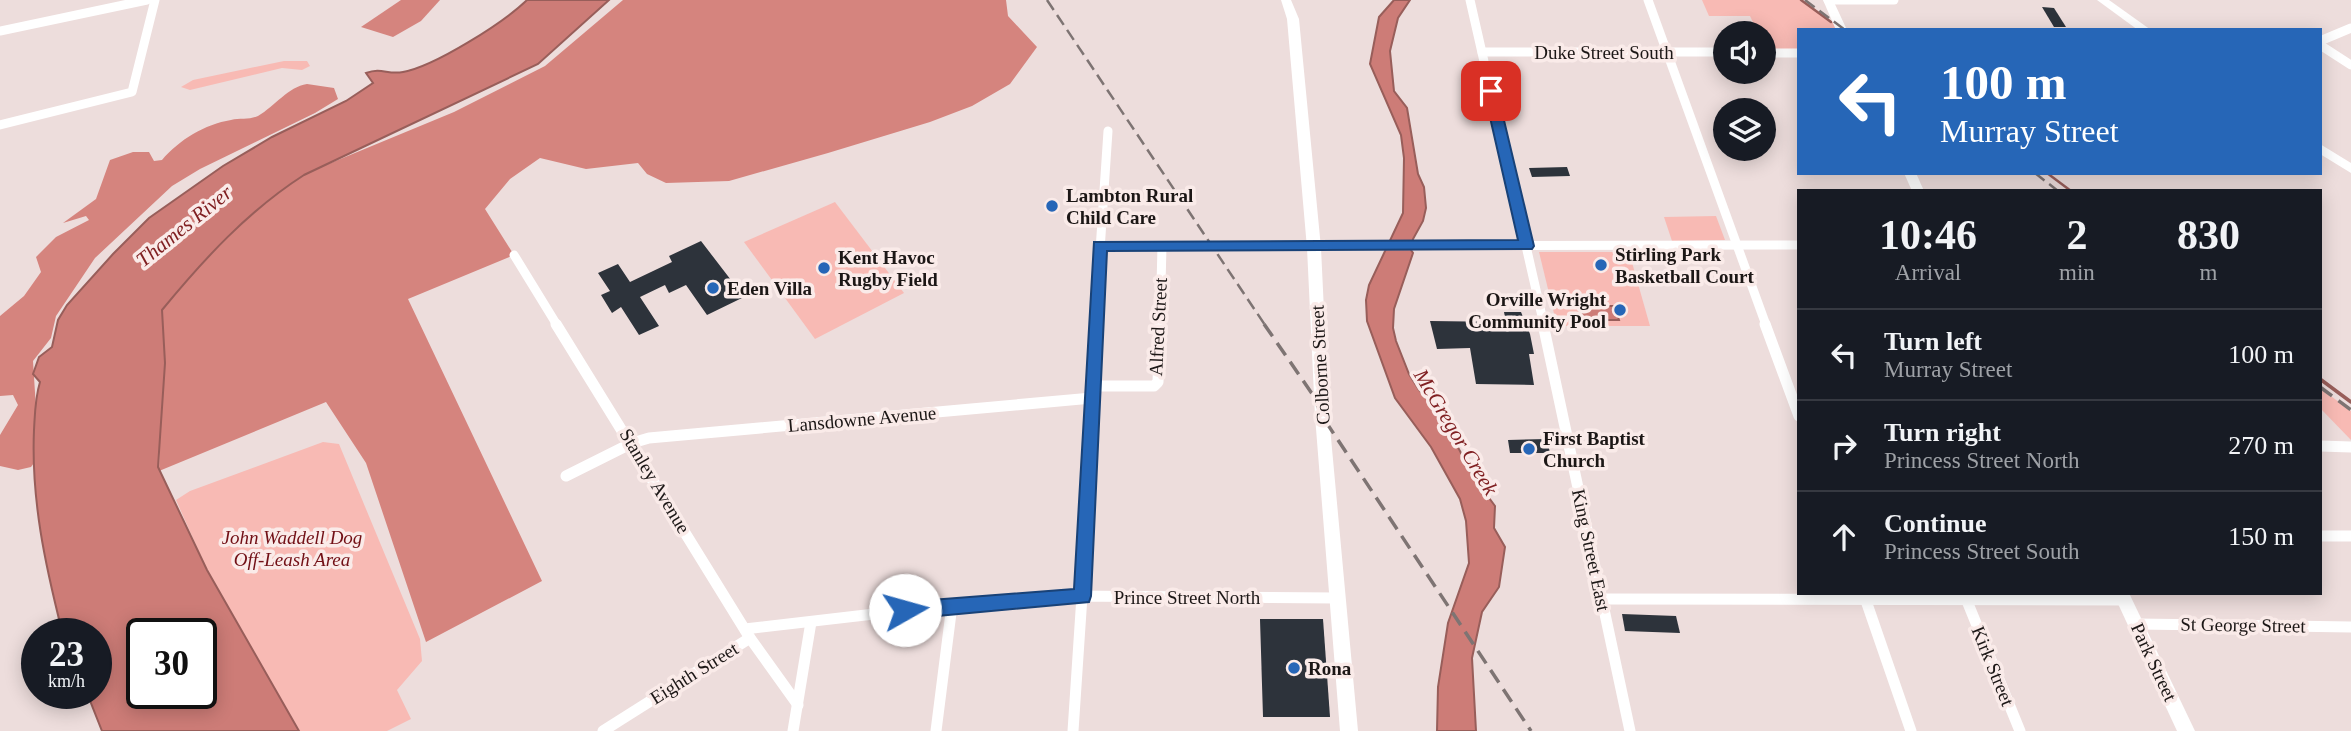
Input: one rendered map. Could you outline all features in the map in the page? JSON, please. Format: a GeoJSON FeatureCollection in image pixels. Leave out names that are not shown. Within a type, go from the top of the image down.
{"type":"FeatureCollection","features":[{"type":"Feature","properties":{"kind":"street"},"geometry":{"type":"LineString","coordinates":[[0,31],[147,0]]}},
{"type":"Feature","properties":{"kind":"street"},"geometry":{"type":"LineString","coordinates":[[0,125],[132,92],[155,0]]}},
{"type":"Feature","properties":{"kind":"street","name":"Colborne Street"},"geometry":{"type":"LineString","coordinates":[[1286,0],[1293,19],[1314,248],[1336,598],[1349,731]]}},
{"type":"Feature","properties":{"kind":"street","name":"King Street East"},"geometry":{"type":"LineString","coordinates":[[1470,0],[1527,246],[1630,731]]}},
{"type":"Feature","properties":{"kind":"street"},"geometry":{"type":"LineString","coordinates":[[1648,0],[1797,411]]}},
{"type":"Feature","properties":{"kind":"street"},"geometry":{"type":"LineString","coordinates":[[1841,28],[1828,0],[1894,0]]}},
{"type":"Feature","properties":{"kind":"street"},"geometry":{"type":"LineString","coordinates":[[2102,0],[2143,28]]}},
{"type":"Feature","properties":{"kind":"street"},"geometry":{"type":"LineString","coordinates":[[2322,42],[2351,28]]}},
{"type":"Feature","properties":{"kind":"street"},"geometry":{"type":"LineString","coordinates":[[2322,44],[2351,65]]}},
{"type":"Feature","properties":{"kind":"street","name":"Duke Street South"},"geometry":{"type":"LineString","coordinates":[[1482,52],[1713,52]]}},
{"type":"Feature","properties":{"kind":"street"},"geometry":{"type":"LineString","coordinates":[[1776,53],[1797,53]]}},
{"type":"Feature","properties":{"kind":"street"},"geometry":{"type":"LineString","coordinates":[[1073,731],[1108,131]]}},
{"type":"Feature","properties":{"kind":"street"},"geometry":{"type":"LineString","coordinates":[[2322,149],[2351,169]]}},
{"type":"Feature","properties":{"kind":"street"},"geometry":{"type":"LineString","coordinates":[[1100,246],[1314,248],[1797,245]]}},
{"type":"Feature","properties":{"kind":"street","name":"Alfred Street"},"geometry":{"type":"LineString","coordinates":[[1091,392],[1154,386],[1158,382],[1162,246]]}},
{"type":"Feature","properties":{"kind":"street","name":"Stanley Avenue"},"geometry":{"type":"LineString","coordinates":[[514,255],[748,634],[798,705]]}},
{"type":"Feature","properties":{"kind":"street","name":"Lansdowne Avenue"},"geometry":{"type":"LineString","coordinates":[[566,476],[632,443],[649,438],[1091,392]]}},
{"type":"Feature","properties":{"kind":"street"},"geometry":{"type":"LineString","coordinates":[[2322,446],[2351,447]]}},
{"type":"Feature","properties":{"kind":"street"},"geometry":{"type":"LineString","coordinates":[[2322,536],[2351,536]]}},
{"type":"Feature","properties":{"kind":"street","name":"Prince Street North"},"geometry":{"type":"LineString","coordinates":[[748,634],[811,622],[952,605],[1082,596],[1336,598]]}},
{"type":"Feature","properties":{"kind":"street"},"geometry":{"type":"LineString","coordinates":[[1601,598],[1865,597],[1966,601],[2122,596]]}},
{"type":"Feature","properties":{"kind":"street","name":"Park Street"},"geometry":{"type":"LineString","coordinates":[[2122,596],[2186,731]]}},
{"type":"Feature","properties":{"kind":"street"},"geometry":{"type":"LineString","coordinates":[[1865,597],[1911,731]]}},
{"type":"Feature","properties":{"kind":"street","name":"Kirk Street"},"geometry":{"type":"LineString","coordinates":[[1966,601],[2020,731]]}},
{"type":"Feature","properties":{"kind":"street"},"geometry":{"type":"LineString","coordinates":[[936,731],[952,605]]}},
{"type":"Feature","properties":{"kind":"street"},"geometry":{"type":"LineString","coordinates":[[793,731],[811,622]]}},
{"type":"Feature","properties":{"kind":"street","name":"St George Street"},"geometry":{"type":"LineString","coordinates":[[2136,624],[2351,626]]}},
{"type":"Feature","properties":{"kind":"street","name":"Eighth Street"},"geometry":{"type":"LineString","coordinates":[[603,731],[748,634]]}},
{"type":"Feature","properties":{"kind":"green space"},"geometry":{"type":"Polygon","coordinates":[[[1702,0],[1802,0],[1834,23],[1835,28],[1797,28],[1797,49],[1776,49],[1776,21],[1752,21],[1750,16],[1709,16],[1702,0]]]}},
{"type":"Feature","properties":{"kind":"green space"},"geometry":{"type":"Polygon","coordinates":[[[284,61],[307,61],[310,66],[302,70],[282,68],[190,90],[181,87],[193,80],[284,61]]]}},
{"type":"Feature","properties":{"kind":"green space","name":"Kent Havoc Rugby Field"},"geometry":{"type":"Polygon","coordinates":[[[835,202],[904,293],[815,339],[744,242],[835,202]]]}},
{"type":"Feature","properties":{"kind":"green space"},"geometry":{"type":"Polygon","coordinates":[[[1716,216],[1725,240],[1672,241],[1664,217],[1716,216]]]}},
{"type":"Feature","properties":{"kind":"green space"},"geometry":{"type":"Polygon","coordinates":[[[1539,252],[1629,252],[1650,326],[1557,326],[1539,252]]]}},
{"type":"Feature","properties":{"kind":"green space"},"geometry":{"type":"Polygon","coordinates":[[[2322,389],[2351,411],[2351,440],[2322,410],[2322,389]]]}},
{"type":"Feature","properties":{"kind":"green space","name":"John Waddell Dog Off-Leash Area"},"geometry":{"type":"Polygon","coordinates":[[[323,442],[339,444],[420,639],[422,661],[397,690],[411,719],[387,731],[299,731],[207,570],[176,500],[190,491],[323,442]]]}},
{"type":"Feature","properties":{"kind":"shaded area"},"geometry":{"type":"Polygon","coordinates":[[[401,0],[440,0],[421,21],[393,37],[361,27],[401,0]]]}},
{"type":"Feature","properties":{"kind":"shaded area"},"geometry":{"type":"Polygon","coordinates":[[[623,0],[1006,0],[1008,16],[1037,47],[1010,84],[972,106],[930,122],[729,181],[666,183],[647,174],[638,163],[586,169],[540,158],[510,179],[485,209],[514,255],[408,299],[542,581],[426,642],[366,463],[326,402],[159,471],[162,310],[219,243],[275,194],[309,172],[454,112],[545,66],[623,0]]]}},
{"type":"Feature","properties":{"kind":"shaded area"},"geometry":{"type":"Polygon","coordinates":[[[307,84],[334,88],[338,99],[172,186],[95,258],[56,316],[51,338],[33,361],[39,456],[31,467],[18,470],[0,466],[0,435],[18,405],[13,395],[0,396],[0,316],[24,296],[41,272],[36,257],[56,237],[89,220],[86,216],[63,223],[96,199],[110,160],[133,152],[149,152],[154,161],[162,160],[184,140],[202,129],[221,122],[258,116],[288,93],[307,84]]]}},
{"type":"Feature","properties":{"kind":"water","name":"Thames River"},"geometry":{"type":"Polygon","coordinates":[[[527,0],[609,0],[538,64],[304,175],[264,204],[228,237],[162,310],[165,363],[158,467],[207,570],[299,731],[102,731],[93,709],[112,709],[112,618],[59,618],[37,506],[34,430],[40,382],[33,374],[39,357],[52,347],[58,320],[67,305],[149,218],[223,166],[272,137],[346,101],[373,83],[366,73],[393,73],[417,68],[486,31],[527,0]]]}},
{"type":"Feature","properties":{"kind":"water","name":"McGregor Creek"},"geometry":{"type":"Polygon","coordinates":[[[1394,0],[1410,0],[1398,18],[1390,51],[1394,91],[1407,108],[1426,208],[1423,221],[1413,239],[1413,253],[1394,309],[1393,328],[1409,374],[1419,390],[1439,411],[1473,476],[1495,506],[1494,528],[1505,547],[1499,587],[1482,612],[1472,658],[1476,731],[1437,731],[1438,687],[1448,623],[1469,563],[1466,521],[1460,499],[1431,447],[1395,398],[1367,321],[1366,300],[1369,285],[1403,213],[1404,158],[1401,135],[1370,64],[1379,17],[1394,0]]]}},
{"type":"Feature","properties":{"kind":"water"},"geometry":{"type":"Polygon","coordinates":[[[1579,306],[1615,306],[1619,320],[1583,320],[1579,306]]]}},
{"type":"Feature","properties":{"kind":"building"},"geometry":{"type":"Polygon","coordinates":[[[2042,7],[2054,8],[2066,27],[2054,27],[2042,7]]]}},
{"type":"Feature","properties":{"kind":"building"},"geometry":{"type":"Polygon","coordinates":[[[1567,167],[1570,176],[1532,177],[1529,168],[1567,167]]]}},
{"type":"Feature","properties":{"kind":"building","name":"Eden Villa"},"geometry":{"type":"Polygon","coordinates":[[[701,241],[744,297],[707,315],[686,285],[669,293],[665,285],[640,297],[659,326],[639,335],[621,307],[612,313],[601,295],[610,291],[598,273],[618,264],[630,282],[672,262],[669,256],[701,241]]]}},
{"type":"Feature","properties":{"kind":"building"},"geometry":{"type":"Polygon","coordinates":[[[1504,312],[1521,312],[1534,354],[1529,354],[1534,385],[1476,384],[1470,348],[1437,349],[1430,321],[1506,322],[1504,312]]]}},
{"type":"Feature","properties":{"kind":"building","name":"First Baptist Church"},"geometry":{"type":"Polygon","coordinates":[[[1547,439],[1550,453],[1510,453],[1508,440],[1547,439]]]}},
{"type":"Feature","properties":{"kind":"building"},"geometry":{"type":"Polygon","coordinates":[[[1622,614],[1676,616],[1680,633],[1625,631],[1622,614]]]}},
{"type":"Feature","properties":{"kind":"building","name":"Rona"},"geometry":{"type":"Polygon","coordinates":[[[1260,619],[1323,619],[1330,717],[1263,717],[1260,619]]]}},
{"type":"Feature","properties":{"kind":"waterway"},"geometry":{"type":"LineString","coordinates":[[1801,0],[1831,22]]}},
{"type":"Feature","properties":{"kind":"waterway"},"geometry":{"type":"LineString","coordinates":[[2050,175],[2068,189]]}},
{"type":"Feature","properties":{"kind":"waterway"},"geometry":{"type":"LineString","coordinates":[[2322,380],[2351,402]]}},
{"type":"Feature","properties":{"kind":"railway"},"geometry":{"type":"LineString","coordinates":[[1047,0],[1265,325]]}},
{"type":"Feature","properties":{"kind":"railway"},"geometry":{"type":"LineString","coordinates":[[1805,0],[1842,28]]}},
{"type":"Feature","properties":{"kind":"railway"},"geometry":{"type":"LineString","coordinates":[[2038,175],[2055,189]]}},
{"type":"Feature","properties":{"kind":"railway"},"geometry":{"type":"LineString","coordinates":[[1264,324],[1531,731]]}},
{"type":"Feature","properties":{"kind":"railway"},"geometry":{"type":"LineString","coordinates":[[2322,388],[2351,410]]}},
{"type":"Feature","properties":{"kind":"place","name":"Lambton Rural Child Care"},"geometry":{"type":"Point","coordinates":[1052,206]}},
{"type":"Feature","properties":{"kind":"place","name":"Stirling Park Basketball Court"},"geometry":{"type":"Point","coordinates":[1601,265]}},
{"type":"Feature","properties":{"kind":"place","name":"Kent Havoc Rugby Field"},"geometry":{"type":"Point","coordinates":[824,268]}},
{"type":"Feature","properties":{"kind":"place","name":"Eden Villa"},"geometry":{"type":"Point","coordinates":[713,288]}},
{"type":"Feature","properties":{"kind":"place","name":"Orville Wright Community Pool"},"geometry":{"type":"Point","coordinates":[1620,310]}},
{"type":"Feature","properties":{"kind":"place","name":"First Baptist Church"},"geometry":{"type":"Point","coordinates":[1529,449]}},
{"type":"Feature","properties":{"kind":"place","name":"Rona"},"geometry":{"type":"Point","coordinates":[1294,668]}},
{"type":"Feature","properties":{"kind":"route"},"geometry":{"type":"LineString","coordinates":[[905,610],[1082,596],[1100,246],[1527,246],[1491,91]]}}]}
